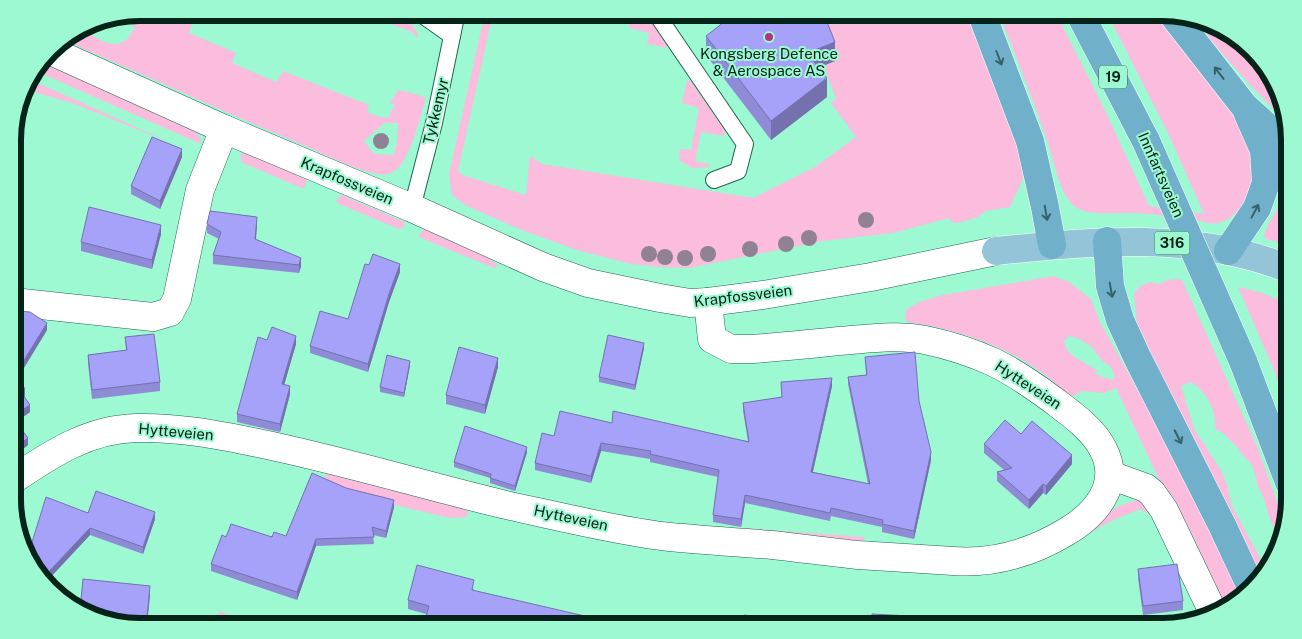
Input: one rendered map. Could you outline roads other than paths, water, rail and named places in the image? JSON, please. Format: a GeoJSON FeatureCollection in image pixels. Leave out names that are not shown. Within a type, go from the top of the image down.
{"type":"FeatureCollection","features":[{"type":"Feature","properties":{"kind":"highway"},"geometry":{"type":"LineString","coordinates":[[984,21],[1030,141],[1052,245]]}},
{"type":"Feature","properties":{"kind":"highway","name":"Innfartsveien"},"geometry":{"type":"LineString","coordinates":[[1084,21],[1146,141],[1242,361],[1281,459]]}},
{"type":"Feature","properties":{"kind":"highway"},"geometry":{"type":"LineString","coordinates":[[1179,22],[1244,106],[1281,140]]}},
{"type":"Feature","properties":{"kind":"highway"},"geometry":{"type":"LineString","coordinates":[[1228,251],[1257,208],[1266,183],[1264,150],[1244,106]]}},
{"type":"Feature","properties":{"kind":"highway"},"geometry":{"type":"LineString","coordinates":[[1106,241],[1110,286],[1120,320],[1248,580]]}},
{"type":"Feature","properties":{"kind":"main road","name":"Krapfossveien"},"geometry":{"type":"LineString","coordinates":[[996,251],[1106,241],[1149,241],[1198,245],[1269,261],[1281,266]]}},
{"type":"Feature","properties":{"kind":"street","name":"Krapfossveien"},"geometry":{"type":"LineString","coordinates":[[58,54],[224,129],[412,208],[570,278],[660,298],[690,303],[762,295],[871,277],[996,251]]}},
{"type":"Feature","properties":{"kind":"street"},"geometry":{"type":"LineString","coordinates":[[22,303],[153,317],[170,312],[177,299],[200,190],[224,129]]}},
{"type":"Feature","properties":{"kind":"street","name":"Hytteveien"},"geometry":{"type":"LineString","coordinates":[[21,475],[66,447],[101,432],[134,428],[197,431],[282,448],[504,504],[658,536],[856,554],[972,562],[1008,557],[1045,544],[1081,523],[1100,504],[1106,492],[1110,475],[1104,450],[1096,438],[1071,414],[1038,389],[995,363],[946,345],[904,337],[879,337],[752,349],[731,349],[712,339],[708,302]]}},
{"type":"Feature","properties":{"kind":"street"},"geometry":{"type":"LineString","coordinates":[[1110,475],[1146,488],[1152,493],[1164,510],[1210,607]]}},
{"type":"Feature","properties":{"kind":"lane"},"geometry":{"type":"LineString","coordinates":[[431,21],[452,36]]}},
{"type":"Feature","properties":{"kind":"lane","name":"Tykkemyr"},"geometry":{"type":"LineString","coordinates":[[412,208],[434,122],[456,21]]}},
{"type":"Feature","properties":{"kind":"lane"},"geometry":{"type":"LineString","coordinates":[[660,21],[681,58],[745,144],[738,171],[714,180]]}},
{"type":"Feature","properties":{"kind":"place","name":"Kongsberg Defence & Aerospace AS"},"geometry":{"type":"Point","coordinates":[769,37]}}]}
